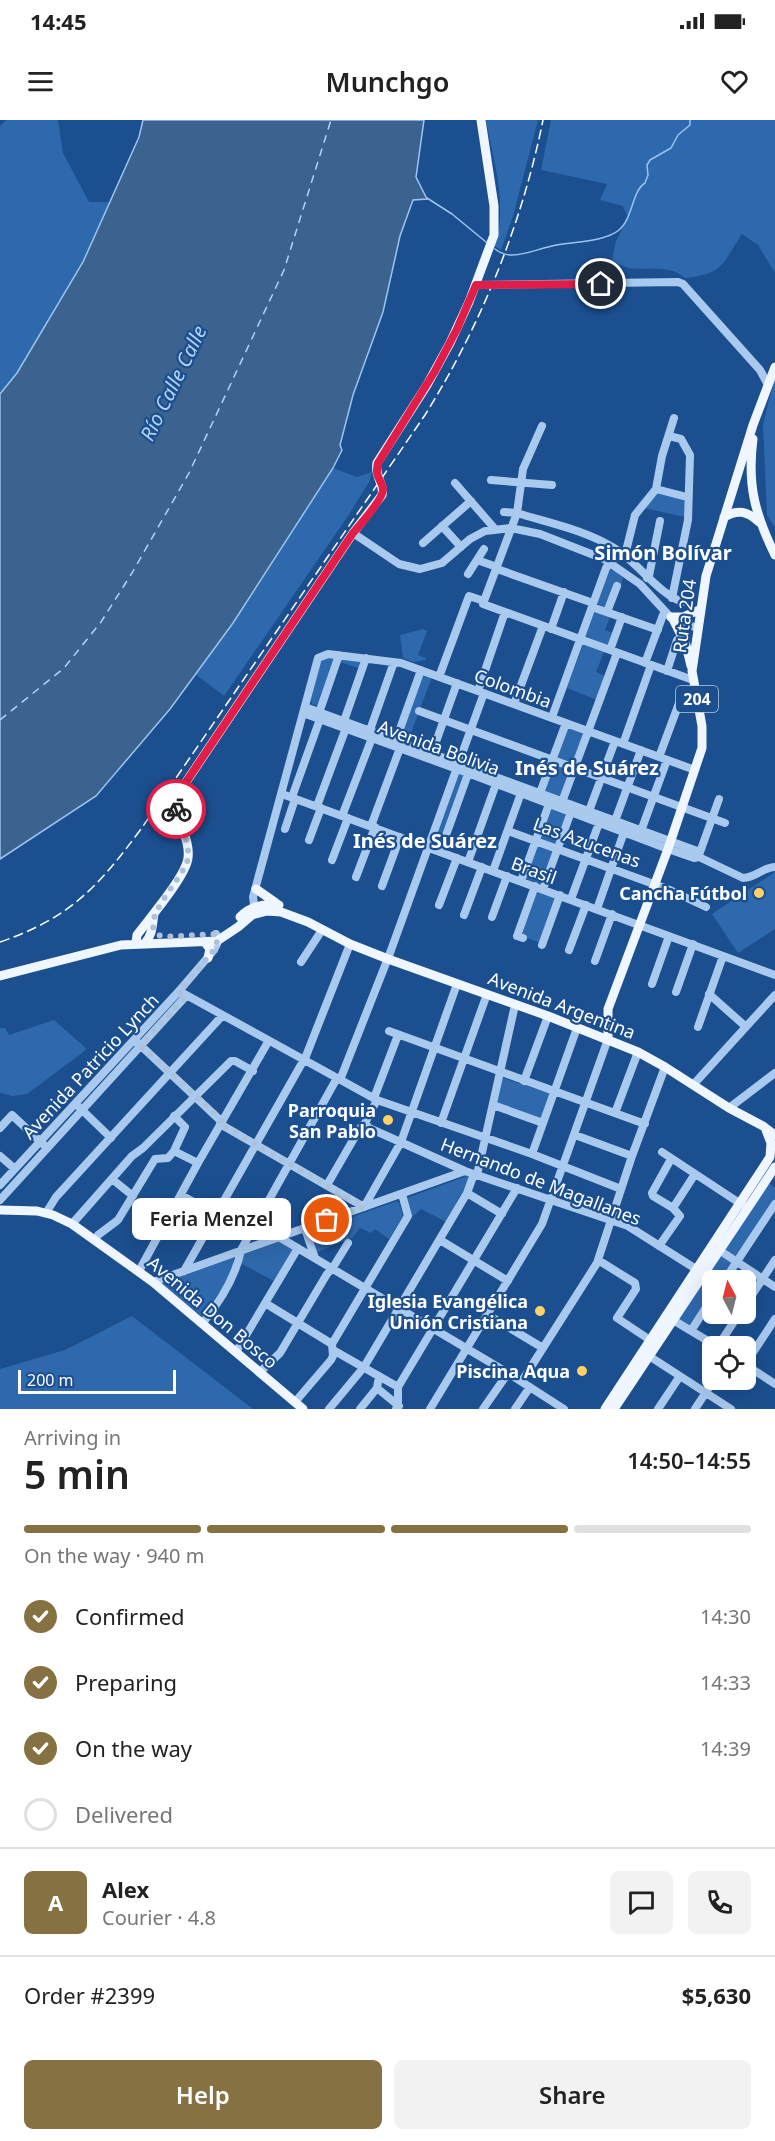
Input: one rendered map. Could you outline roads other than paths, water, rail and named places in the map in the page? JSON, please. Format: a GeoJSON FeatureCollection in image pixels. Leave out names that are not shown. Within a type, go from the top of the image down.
{"type":"FeatureCollection","features":[{"type":"Feature","properties":{"kind":"main road"},"geometry":{"type":"LineString","coordinates":[[144,938],[157,909],[182,873],[188,860],[187,845],[176,810],[180,791],[353,533],[383,493],[376,475],[378,463],[439,364],[464,315],[494,235],[494,206],[481,120]]}},
{"type":"Feature","properties":{"kind":"main road","name":"Ruta 204"},"geometry":{"type":"LineString","coordinates":[[682,808],[702,748],[703,732],[693,676],[708,566],[753,425],[775,367]]}},
{"type":"Feature","properties":{"kind":"main road"},"geometry":{"type":"LineString","coordinates":[[762,405],[754,433],[751,458],[753,488],[759,522],[775,555]]}},
{"type":"Feature","properties":{"kind":"main road"},"geometry":{"type":"LineString","coordinates":[[731,496],[741,490],[753,488]]}},
{"type":"Feature","properties":{"kind":"main road"},"geometry":{"type":"LineString","coordinates":[[724,517],[742,511],[759,522]]}},
{"type":"Feature","properties":{"kind":"main road"},"geometry":{"type":"LineString","coordinates":[[693,676],[686,645],[671,616],[692,615],[701,609]]}},
{"type":"Feature","properties":{"kind":"main road","name":"Las Azucenas"},"geometry":{"type":"LineString","coordinates":[[608,1039],[608,1009],[682,808]]}},
{"type":"Feature","properties":{"kind":"main road","name":"Avenida Argentina"},"geometry":{"type":"LineString","coordinates":[[256,889],[308,922],[350,944],[548,1016],[638,1052],[775,1135]]}},
{"type":"Feature","properties":{"kind":"main road"},"geometry":{"type":"LineString","coordinates":[[52,962],[95,946],[144,938],[204,941],[217,938],[233,931],[254,910],[268,904],[279,905]]}},
{"type":"Feature","properties":{"kind":"main road"},"geometry":{"type":"LineString","coordinates":[[144,938],[157,909]]}},
{"type":"Feature","properties":{"kind":"main road","name":"Avenida Argentina"},"geometry":{"type":"LineString","coordinates":[[254,910],[277,911],[308,922]]}},
{"type":"Feature","properties":{"kind":"main road"},"geometry":{"type":"LineString","coordinates":[[0,976],[156,934],[163,937],[217,938]]}},
{"type":"Feature","properties":{"kind":"main road"},"geometry":{"type":"LineString","coordinates":[[204,941],[210,949],[208,958]]}},
{"type":"Feature","properties":{"kind":"main road"},"geometry":{"type":"LineString","coordinates":[[605,1409],[653,1343],[744,1206],[773,1155],[771,1143],[763,1126]]}},
{"type":"Feature","properties":{"kind":"main road"},"geometry":{"type":"LineString","coordinates":[[744,1206],[771,1182],[775,1167]]}},
{"type":"Feature","properties":{"kind":"main road","name":"Avenida Don Bosco"},"geometry":{"type":"LineString","coordinates":[[0,1210],[28,1210],[46,1213],[72,1224],[153,1281],[299,1407]]}},
{"type":"Feature","properties":{"kind":"main road"},"geometry":{"type":"LineString","coordinates":[[614,1409],[649,1356],[653,1343],[673,1320],[700,1272]]}},
{"type":"Feature","properties":{"kind":"street"},"geometry":{"type":"LineString","coordinates":[[476,285],[678,282],[683,284],[754,363],[768,385]]}},
{"type":"Feature","properties":{"kind":"street"},"geometry":{"type":"LineString","coordinates":[[552,717],[610,563],[622,554],[635,515],[656,489],[662,456],[674,418]]}},
{"type":"Feature","properties":{"kind":"street"},"geometry":{"type":"LineString","coordinates":[[542,426],[523,469],[517,513],[483,604],[667,671],[693,676]]}},
{"type":"Feature","properties":{"kind":"street"},"geometry":{"type":"LineString","coordinates":[[660,605],[671,597],[688,520],[690,455],[681,439],[669,436]]}},
{"type":"Feature","properties":{"kind":"street"},"geometry":{"type":"LineString","coordinates":[[491,480],[552,485]]}},
{"type":"Feature","properties":{"kind":"street"},"geometry":{"type":"LineString","coordinates":[[455,483],[495,529]]}},
{"type":"Feature","properties":{"kind":"street"},"geometry":{"type":"LineString","coordinates":[[656,489],[687,497]]}},
{"type":"Feature","properties":{"kind":"street"},"geometry":{"type":"LineString","coordinates":[[423,543],[471,501]]}},
{"type":"Feature","properties":{"kind":"street"},"geometry":{"type":"LineString","coordinates":[[504,512],[517,513],[602,541],[622,554],[671,597],[683,602]]}},
{"type":"Feature","properties":{"kind":"street"},"geometry":{"type":"LineString","coordinates":[[640,584],[649,576],[660,521]]}},
{"type":"Feature","properties":{"kind":"street"},"geometry":{"type":"LineString","coordinates":[[442,526],[461,547]]}},
{"type":"Feature","properties":{"kind":"street"},"geometry":{"type":"LineString","coordinates":[[353,533],[399,564],[412,569],[430,568],[442,563],[477,534],[495,529],[511,528],[554,539],[610,563],[640,584],[671,616]]}},
{"type":"Feature","properties":{"kind":"street"},"geometry":{"type":"LineString","coordinates":[[468,574],[484,549]]}},
{"type":"Feature","properties":{"kind":"street"},"geometry":{"type":"LineString","coordinates":[[477,560],[658,630]]}},
{"type":"Feature","properties":{"kind":"street"},"geometry":{"type":"LineString","coordinates":[[607,612],[617,586]]}},
{"type":"Feature","properties":{"kind":"street"},"geometry":{"type":"LineString","coordinates":[[551,629],[564,592]]}},
{"type":"Feature","properties":{"kind":"street"},"geometry":{"type":"LineString","coordinates":[[439,677],[469,596],[484,601]]}},
{"type":"Feature","properties":{"kind":"street"},"geometry":{"type":"LineString","coordinates":[[202,1324],[224,1291],[242,1250],[339,1079],[472,730],[481,692],[506,612]]}},
{"type":"Feature","properties":{"kind":"street"},"geometry":{"type":"LineString","coordinates":[[589,812],[601,779],[619,742],[648,664],[663,615],[699,628]]}},
{"type":"Feature","properties":{"kind":"street"},"geometry":{"type":"LineString","coordinates":[[562,802],[614,652],[622,617]]}},
{"type":"Feature","properties":{"kind":"street"},"geometry":{"type":"LineString","coordinates":[[514,704],[543,626]]}},
{"type":"Feature","properties":{"kind":"street"},"geometry":{"type":"LineString","coordinates":[[667,671],[677,640]]}},
{"type":"Feature","properties":{"kind":"street","name":"Colombia"},"geometry":{"type":"LineString","coordinates":[[304,710],[318,658],[328,654],[394,662],[695,770]]}},
{"type":"Feature","properties":{"kind":"street"},"geometry":{"type":"LineString","coordinates":[[285,829],[339,655]]}},
{"type":"Feature","properties":{"kind":"street"},"geometry":{"type":"LineString","coordinates":[[309,840],[366,658]]}},
{"type":"Feature","properties":{"kind":"street"},"geometry":{"type":"LineString","coordinates":[[332,860],[394,662]]}},
{"type":"Feature","properties":{"kind":"street"},"geometry":{"type":"LineString","coordinates":[[396,740],[421,670]]}},
{"type":"Feature","properties":{"kind":"street"},"geometry":{"type":"LineString","coordinates":[[432,753],[457,683]]}},
{"type":"Feature","properties":{"kind":"street"},"geometry":{"type":"LineString","coordinates":[[641,831],[653,798],[681,698]]}},
{"type":"Feature","properties":{"kind":"street"},"geometry":{"type":"LineString","coordinates":[[254,910],[253,897],[304,710]]}},
{"type":"Feature","properties":{"kind":"street","name":"Avenida Bolivia"},"geometry":{"type":"LineString","coordinates":[[304,710],[371,734],[400,748],[540,793],[615,821],[641,831],[694,858],[699,854],[743,878],[749,878],[768,867],[775,867]]}},
{"type":"Feature","properties":{"kind":"street"},"geometry":{"type":"LineString","coordinates":[[419,711],[725,823]]}},
{"type":"Feature","properties":{"kind":"street"},"geometry":{"type":"LineString","coordinates":[[540,793],[566,723]]}},
{"type":"Feature","properties":{"kind":"street","name":"Avenida Bolivia"},"geometry":{"type":"LineString","coordinates":[[371,734],[432,753],[458,766],[468,774],[599,823],[669,845]]}},
{"type":"Feature","properties":{"kind":"street"},"geometry":{"type":"LineString","coordinates":[[356,877],[400,748]]}},
{"type":"Feature","properties":{"kind":"street"},"geometry":{"type":"LineString","coordinates":[[615,821],[641,750]]}},
{"type":"Feature","properties":{"kind":"street"},"geometry":{"type":"LineString","coordinates":[[440,852],[468,774]]}},
{"type":"Feature","properties":{"kind":"street"},"geometry":{"type":"LineString","coordinates":[[468,862],[496,784]]}},
{"type":"Feature","properties":{"kind":"street"},"geometry":{"type":"LineString","coordinates":[[494,871],[521,793]]}},
{"type":"Feature","properties":{"kind":"street","name":"Brasil"},"geometry":{"type":"LineString","coordinates":[[282,794],[293,800],[319,807],[775,975]]}},
{"type":"Feature","properties":{"kind":"street"},"geometry":{"type":"LineString","coordinates":[[699,854],[719,799]]}},
{"type":"Feature","properties":{"kind":"street"},"geometry":{"type":"LineString","coordinates":[[521,881],[549,804]]}},
{"type":"Feature","properties":{"kind":"street"},"geometry":{"type":"LineString","coordinates":[[543,889],[572,812]]}},
{"type":"Feature","properties":{"kind":"street"},"geometry":{"type":"LineString","coordinates":[[571,899],[599,823]]}},
{"type":"Feature","properties":{"kind":"street","name":"Las Azucenas"},"geometry":{"type":"LineString","coordinates":[[508,831],[655,884],[706,907]]}},
{"type":"Feature","properties":{"kind":"street"},"geometry":{"type":"LineString","coordinates":[[597,909],[624,832]]}},
{"type":"Feature","properties":{"kind":"street"},"geometry":{"type":"LineString","coordinates":[[382,886],[400,837]]}},
{"type":"Feature","properties":{"kind":"street"},"geometry":{"type":"LineString","coordinates":[[438,905],[456,858]]}},
{"type":"Feature","properties":{"kind":"street"},"geometry":{"type":"LineString","coordinates":[[464,915],[482,867]]}},
{"type":"Feature","properties":{"kind":"street"},"geometry":{"type":"LineString","coordinates":[[492,917],[507,876]]}},
{"type":"Feature","properties":{"kind":"street"},"geometry":{"type":"LineString","coordinates":[[523,938],[517,936],[535,886]]}},
{"type":"Feature","properties":{"kind":"street"},"geometry":{"type":"LineString","coordinates":[[542,945],[560,895]]}},
{"type":"Feature","properties":{"kind":"street"},"geometry":{"type":"LineString","coordinates":[[569,950],[586,905]]}},
{"type":"Feature","properties":{"kind":"street"},"geometry":{"type":"LineString","coordinates":[[595,961],[612,914]]}},
{"type":"Feature","properties":{"kind":"street"},"geometry":{"type":"LineString","coordinates":[[301,962],[322,930]]}},
{"type":"Feature","properties":{"kind":"street"},"geometry":{"type":"LineString","coordinates":[[652,984],[669,936]]}},
{"type":"Feature","properties":{"kind":"street","name":"Avenida Patricio Lynch"},"geometry":{"type":"LineString","coordinates":[[0,1185],[182,994],[215,949],[217,938]]}},
{"type":"Feature","properties":{"kind":"street"},"geometry":{"type":"LineString","coordinates":[[184,1271],[303,1060],[350,944]]}},
{"type":"Feature","properties":{"kind":"street"},"geometry":{"type":"LineString","coordinates":[[676,992],[693,944]]}},
{"type":"Feature","properties":{"kind":"street"},"geometry":{"type":"LineString","coordinates":[[698,1027],[723,956]]}},
{"type":"Feature","properties":{"kind":"street"},"geometry":{"type":"LineString","coordinates":[[364,1207],[401,1142],[457,984]]}},
{"type":"Feature","properties":{"kind":"street"},"geometry":{"type":"LineString","coordinates":[[182,994],[375,1099],[532,1154],[621,1189]]}},
{"type":"Feature","properties":{"kind":"street"},"geometry":{"type":"LineString","coordinates":[[441,1122],[487,994]]}},
{"type":"Feature","properties":{"kind":"street"},"geometry":{"type":"LineString","coordinates":[[710,994],[745,1026]]}},
{"type":"Feature","properties":{"kind":"street"},"geometry":{"type":"LineString","coordinates":[[693,1085],[775,995]]}},
{"type":"Feature","properties":{"kind":"street"},"geometry":{"type":"LineString","coordinates":[[329,1409],[364,1367],[467,1192],[485,1137],[515,1005]]}},
{"type":"Feature","properties":{"kind":"street"},"geometry":{"type":"LineString","coordinates":[[46,1213],[56,1197],[222,1016]]}},
{"type":"Feature","properties":{"kind":"street"},"geometry":{"type":"LineString","coordinates":[[524,1081],[548,1016]]}},
{"type":"Feature","properties":{"kind":"street"},"geometry":{"type":"LineString","coordinates":[[532,1154],[577,1028]]}},
{"type":"Feature","properties":{"kind":"street"},"geometry":{"type":"LineString","coordinates":[[389,1031],[645,1124]]}},
{"type":"Feature","properties":{"kind":"street"},"geometry":{"type":"LineString","coordinates":[[327,1185],[365,1123],[398,1035]]}},
{"type":"Feature","properties":{"kind":"street"},"geometry":{"type":"LineString","coordinates":[[430,1409],[542,1224],[608,1039]]}},
{"type":"Feature","properties":{"kind":"street"},"geometry":{"type":"LineString","coordinates":[[138,1271],[268,1042]]}},
{"type":"Feature","properties":{"kind":"street"},"geometry":{"type":"LineString","coordinates":[[137,1043],[221,1123],[364,1207]]}},
{"type":"Feature","properties":{"kind":"street","name":"Avenida Patricio Lynch"},"geometry":{"type":"LineString","coordinates":[[0,1200],[82,1110],[137,1043]]}},
{"type":"Feature","properties":{"kind":"street"},"geometry":{"type":"LineString","coordinates":[[615,1113],[638,1052]]}},
{"type":"Feature","properties":{"kind":"street"},"geometry":{"type":"LineString","coordinates":[[72,1224],[111,1179],[231,1061],[253,1071]]}},
{"type":"Feature","properties":{"kind":"street"},"geometry":{"type":"LineString","coordinates":[[522,1381],[598,1260],[632,1156],[666,1067]]}},
{"type":"Feature","properties":{"kind":"street"},"geometry":{"type":"LineString","coordinates":[[729,1108],[775,1073]]}},
{"type":"Feature","properties":{"kind":"street"},"geometry":{"type":"LineString","coordinates":[[75,1104],[111,1138]]}},
{"type":"Feature","properties":{"kind":"street"},"geometry":{"type":"LineString","coordinates":[[493,1105],[543,1123]]}},
{"type":"Feature","properties":{"kind":"street"},"geometry":{"type":"LineString","coordinates":[[0,1128],[12,1114],[47,1148]]}},
{"type":"Feature","properties":{"kind":"street"},"geometry":{"type":"LineString","coordinates":[[95,1240],[98,1235],[118,1220],[155,1159],[168,1158],[174,1151],[185,1127],[174,1116]]}},
{"type":"Feature","properties":{"kind":"street","name":"Hernando de Magallanes"},"geometry":{"type":"LineString","coordinates":[[365,1123],[369,1128],[472,1173],[628,1226],[700,1272]]}},
{"type":"Feature","properties":{"kind":"street"},"geometry":{"type":"LineString","coordinates":[[575,1136],[632,1156]]}},
{"type":"Feature","properties":{"kind":"street"},"geometry":{"type":"LineString","coordinates":[[174,1151],[198,1163]]}},
{"type":"Feature","properties":{"kind":"street"},"geometry":{"type":"LineString","coordinates":[[662,1152],[744,1206]]}},
{"type":"Feature","properties":{"kind":"street"},"geometry":{"type":"LineString","coordinates":[[0,1155],[15,1169]]}},
{"type":"Feature","properties":{"kind":"street"},"geometry":{"type":"LineString","coordinates":[[659,1246],[679,1218],[679,1214],[673,1208],[653,1196],[652,1193],[671,1159]]}},
{"type":"Feature","properties":{"kind":"street"},"geometry":{"type":"LineString","coordinates":[[153,1281],[402,1194],[472,1173]]}},
{"type":"Feature","properties":{"kind":"street"},"geometry":{"type":"LineString","coordinates":[[673,1208],[695,1174]]}},
{"type":"Feature","properties":{"kind":"street"},"geometry":{"type":"LineString","coordinates":[[111,1179],[133,1196]]}},
{"type":"Feature","properties":{"kind":"street"},"geometry":{"type":"LineString","coordinates":[[399,1408],[398,1387],[517,1188]]}},
{"type":"Feature","properties":{"kind":"street"},"geometry":{"type":"LineString","coordinates":[[467,1192],[502,1214]]}},
{"type":"Feature","properties":{"kind":"street"},"geometry":{"type":"LineString","coordinates":[[299,1407],[331,1360],[333,1347],[408,1216],[402,1194]]}},
{"type":"Feature","properties":{"kind":"street"},"geometry":{"type":"LineString","coordinates":[[181,1195],[215,1214]]}},
{"type":"Feature","properties":{"kind":"street"},"geometry":{"type":"LineString","coordinates":[[732,1270],[775,1204]]}},
{"type":"Feature","properties":{"kind":"street"},"geometry":{"type":"LineString","coordinates":[[305,1229],[315,1258]]}},
{"type":"Feature","properties":{"kind":"street"},"geometry":{"type":"LineString","coordinates":[[279,1237],[466,1350],[522,1381],[551,1406],[564,1409]]}},
{"type":"Feature","properties":{"kind":"street"},"geometry":{"type":"LineString","coordinates":[[440,1240],[508,1281]]}},
{"type":"Feature","properties":{"kind":"street"},"geometry":{"type":"LineString","coordinates":[[260,1372],[280,1353],[348,1243]]}},
{"type":"Feature","properties":{"kind":"street"},"geometry":{"type":"LineString","coordinates":[[236,1352],[297,1248]]}},
{"type":"Feature","properties":{"kind":"street"},"geometry":{"type":"LineString","coordinates":[[716,1248],[775,1287]]}},
{"type":"Feature","properties":{"kind":"street"},"geometry":{"type":"LineString","coordinates":[[598,1260],[635,1283],[636,1289],[617,1318],[653,1343]]}},
{"type":"Feature","properties":{"kind":"street"},"geometry":{"type":"LineString","coordinates":[[756,1288],[775,1260]]}},
{"type":"Feature","properties":{"kind":"street"},"geometry":{"type":"LineString","coordinates":[[265,1303],[398,1387]]}},
{"type":"Feature","properties":{"kind":"street"},"geometry":{"type":"LineString","coordinates":[[691,1331],[702,1314]]}},
{"type":"Feature","properties":{"kind":"street"},"geometry":{"type":"LineString","coordinates":[[488,1315],[543,1348]]}},
{"type":"Feature","properties":{"kind":"street"},"geometry":{"type":"LineString","coordinates":[[756,1348],[775,1318]]}},
{"type":"Feature","properties":{"kind":"street"},"geometry":{"type":"LineString","coordinates":[[673,1320],[702,1338]]}},
{"type":"Feature","properties":{"kind":"street"},"geometry":{"type":"LineString","coordinates":[[649,1356],[730,1409]]}},
{"type":"Feature","properties":{"kind":"street"},"geometry":{"type":"LineString","coordinates":[[756,1370],[774,1382]]}},
{"type":"Feature","properties":{"kind":"street"},"geometry":{"type":"LineString","coordinates":[[483,1409],[508,1373]]}},
{"type":"Feature","properties":{"kind":"street"},"geometry":{"type":"LineString","coordinates":[[360,1409],[377,1388],[379,1376]]}},
{"type":"Feature","properties":{"kind":"street"},"geometry":{"type":"LineString","coordinates":[[658,1409],[680,1376]]}},
{"type":"Feature","properties":{"kind":"street"},"geometry":{"type":"LineString","coordinates":[[515,1409],[530,1387]]}},
{"type":"Feature","properties":{"kind":"street"},"geometry":{"type":"LineString","coordinates":[[377,1388],[399,1408]]}},
{"type":"Feature","properties":{"kind":"street"},"geometry":{"type":"LineString","coordinates":[[695,1409],[708,1390]]}},
{"type":"Feature","properties":{"kind":"water","name":"Río Calle Calle"},"geometry":{"type":"Polygon","coordinates":[[[143,120],[424,120],[416,177],[427,199],[413,200],[400,236],[383,312],[353,395],[340,445],[342,450],[333,468],[233,623],[170,709],[96,796],[0,859],[0,394],[17,373],[83,262],[139,137],[143,120]]]}},
{"type":"Feature","properties":{"kind":"waterway"},"geometry":{"type":"LineString","coordinates":[[495,249],[507,255],[522,254],[613,234],[624,225],[637,192],[645,183],[648,175],[647,165],[650,160],[671,148],[678,135],[690,125],[690,120]]}},
{"type":"Feature","properties":{"kind":"waterway"},"geometry":{"type":"LineString","coordinates":[[427,198],[452,214],[486,242]]}},
{"type":"Feature","properties":{"kind":"railway"},"geometry":{"type":"LineString","coordinates":[[0,942],[24,933],[64,911],[81,898],[111,868],[141,829],[425,415],[464,346],[497,273],[524,197],[543,120]]}},
{"type":"Feature","properties":{"kind":"place","name":"Cancha Fútbol"},"geometry":{"type":"Point","coordinates":[759,893]}},
{"type":"Feature","properties":{"kind":"place","name":"Parroquia San Pablo"},"geometry":{"type":"Point","coordinates":[388,1120]}},
{"type":"Feature","properties":{"kind":"place","name":"Feria Menzel"},"geometry":{"type":"Point","coordinates":[327,1220]}},
{"type":"Feature","properties":{"kind":"place","name":"Iglesia Evangélica Unión Cristiana"},"geometry":{"type":"Point","coordinates":[540,1311]}},
{"type":"Feature","properties":{"kind":"place","name":"Piscina Aqua"},"geometry":{"type":"Point","coordinates":[582,1371]}},
{"type":"Feature","properties":{"kind":"district","name":"Simón Bolívar"},"geometry":{"type":"Point","coordinates":[663,552]}},
{"type":"Feature","properties":{"kind":"district","name":"Inés de Suárez"},"geometry":{"type":"Point","coordinates":[587,767]}},
{"type":"Feature","properties":{"kind":"district","name":"Inés de Suárez"},"geometry":{"type":"Point","coordinates":[425,840]}}]}
